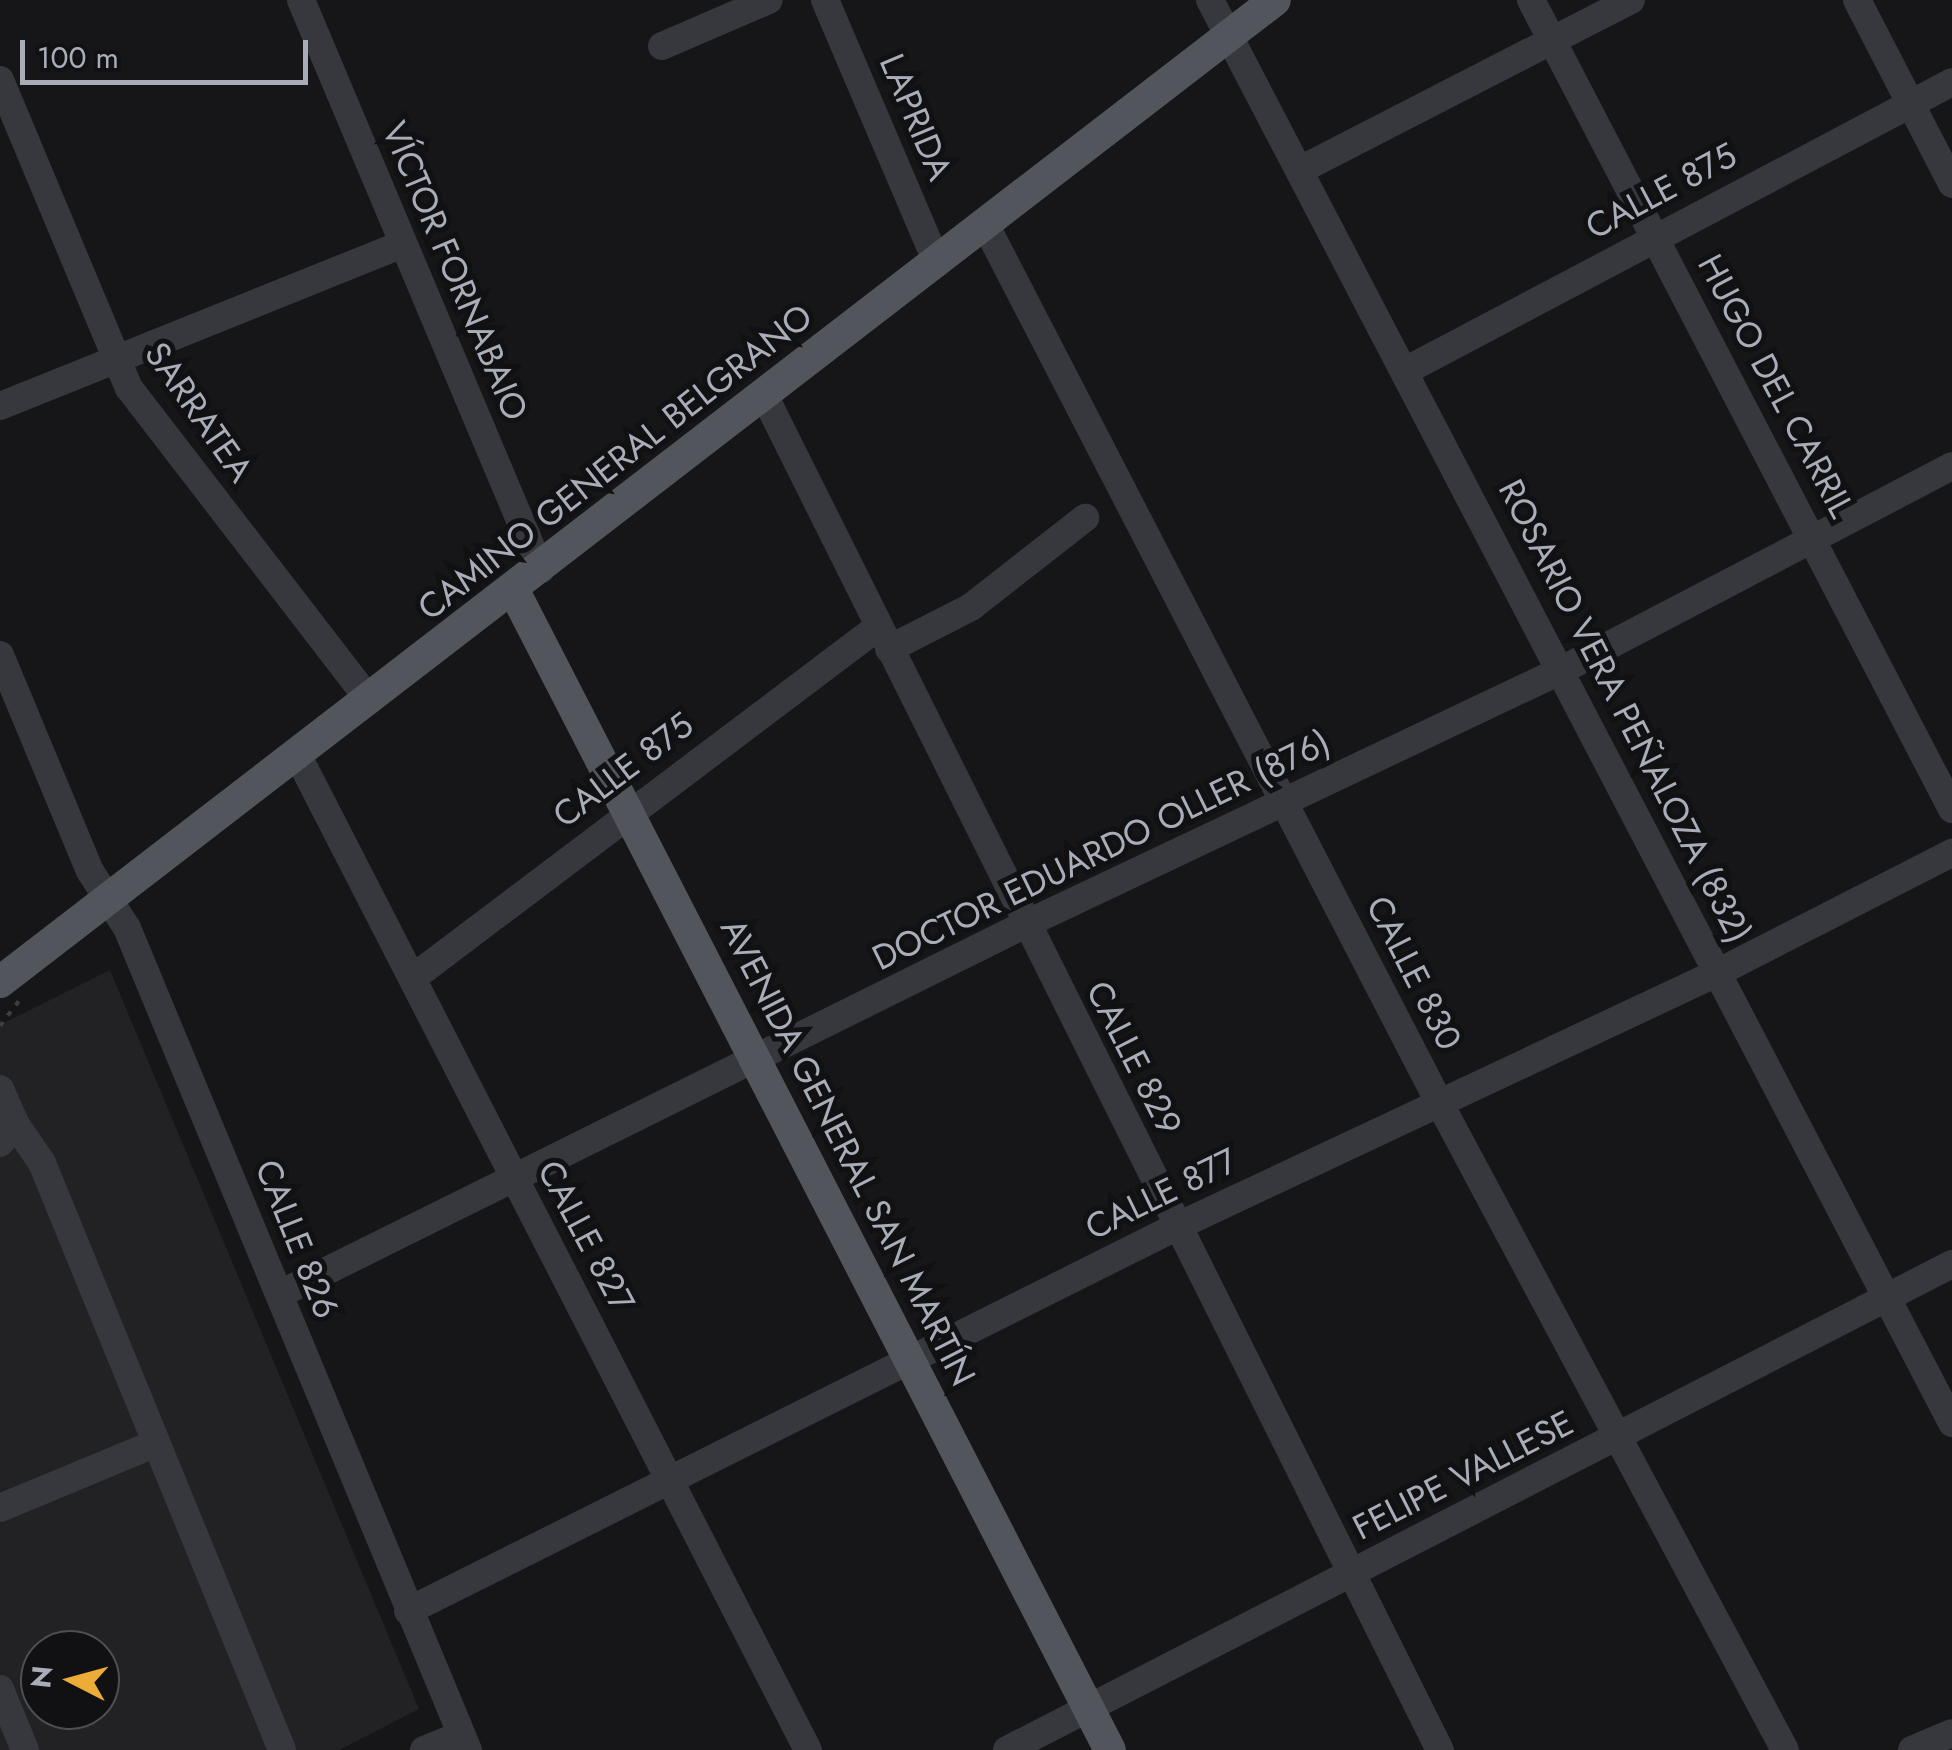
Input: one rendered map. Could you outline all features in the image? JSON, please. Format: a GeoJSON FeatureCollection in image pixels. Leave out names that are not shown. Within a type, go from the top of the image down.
{"type":"FeatureCollection","features":[{"type":"Feature","properties":{"kind":"main road","name":"CAMINO GENERAL BELGRANO"},"geometry":{"type":"LineString","coordinates":[[0,982],[766,397],[1275,0]]}},
{"type":"Feature","properties":{"kind":"main road","name":"AVENIDA GENERAL SAN MARTÍN"},"geometry":{"type":"LineString","coordinates":[[528,580],[628,812],[1110,1750]]}},
{"type":"Feature","properties":{"kind":"street","name":"VÍCTOR FORNABAIO"},"geometry":{"type":"LineString","coordinates":[[301,0],[403,244],[528,580]]}},
{"type":"Feature","properties":{"kind":"street"},"geometry":{"type":"LineString","coordinates":[[662,46],[769,0]]}},
{"type":"Feature","properties":{"kind":"street","name":"LAPRIDA"},"geometry":{"type":"LineString","coordinates":[[825,0],[937,263]]}},
{"type":"Feature","properties":{"kind":"street","name":"ROSARIO VERA PEÑALOZA (832)"},"geometry":{"type":"LineString","coordinates":[[1210,0],[1407,370],[1952,1422]]}},
{"type":"Feature","properties":{"kind":"street","name":"HUGO DEL CARRIL"},"geometry":{"type":"LineString","coordinates":[[1531,0],[1952,809]]}},
{"type":"Feature","properties":{"kind":"street"},"geometry":{"type":"LineString","coordinates":[[1300,170],[1631,0]]}},
{"type":"Feature","properties":{"kind":"street"},"geometry":{"type":"LineString","coordinates":[[1857,0],[1952,184]]}},
{"type":"Feature","properties":{"kind":"street","name":"SARRATEA"},"geometry":{"type":"LineString","coordinates":[[0,80],[114,361],[138,402],[370,700]]}},
{"type":"Feature","properties":{"kind":"street","name":"CALLE 875"},"geometry":{"type":"LineString","coordinates":[[1407,370],[1952,82]]}},
{"type":"Feature","properties":{"kind":"street","name":"CALLE 830"},"geometry":{"type":"LineString","coordinates":[[986,226],[1440,1104],[1785,1750]]}},
{"type":"Feature","properties":{"kind":"street"},"geometry":{"type":"LineString","coordinates":[[0,406],[403,244]]}},
{"type":"Feature","properties":{"kind":"street","name":"CALLE 829"},"geometry":{"type":"LineString","coordinates":[[766,397],[1024,925],[1440,1750]]}},
{"type":"Feature","properties":{"kind":"street","name":"DOCTOR EDUARDO OLLER (876)"},"geometry":{"type":"LineString","coordinates":[[280,1294],[515,1183],[1024,925],[1560,671],[1952,466]]}},
{"type":"Feature","properties":{"kind":"street","name":"CALLE 875"},"geometry":{"type":"LineString","coordinates":[[414,977],[628,812],[884,638],[971,607],[1085,518]]}},
{"type":"Feature","properties":{"kind":"street","name":"CALLE 826"},"geometry":{"type":"LineString","coordinates":[[0,655],[90,871],[110,898],[280,1294],[464,1743]]}},
{"type":"Feature","properties":{"kind":"street","name":"CALLE 827"},"geometry":{"type":"LineString","coordinates":[[298,756],[808,1750]]}},
{"type":"Feature","properties":{"kind":"street","name":"CALLE 877"},"geometry":{"type":"LineString","coordinates":[[408,1611],[911,1363],[1178,1226],[1719,972],[1952,853]]}},
{"type":"Feature","properties":{"kind":"street"},"geometry":{"type":"LineString","coordinates":[[0,1089],[8,1134],[42,1163],[282,1750]]}},
{"type":"Feature","properties":{"kind":"street","name":"FELIPE VALLESE"},"geometry":{"type":"LineString","coordinates":[[1007,1750],[1952,1264]]}},
{"type":"Feature","properties":{"kind":"street"},"geometry":{"type":"LineString","coordinates":[[0,1508],[154,1444]]}},
{"type":"Feature","properties":{"kind":"street"},"geometry":{"type":"LineString","coordinates":[[0,1690],[25,1750]]}},
{"type":"Feature","properties":{"kind":"street"},"geometry":{"type":"LineString","coordinates":[[1912,1750],[1952,1732]]}},
{"type":"Feature","properties":{"kind":"street"},"geometry":{"type":"LineString","coordinates":[[424,1750],[464,1743]]}},
{"type":"Feature","properties":{"kind":"shaded area"},"geometry":{"type":"Polygon","coordinates":[[[110,970],[419,1709],[339,1750],[0,1750],[0,1025],[110,970]]]}}]}
